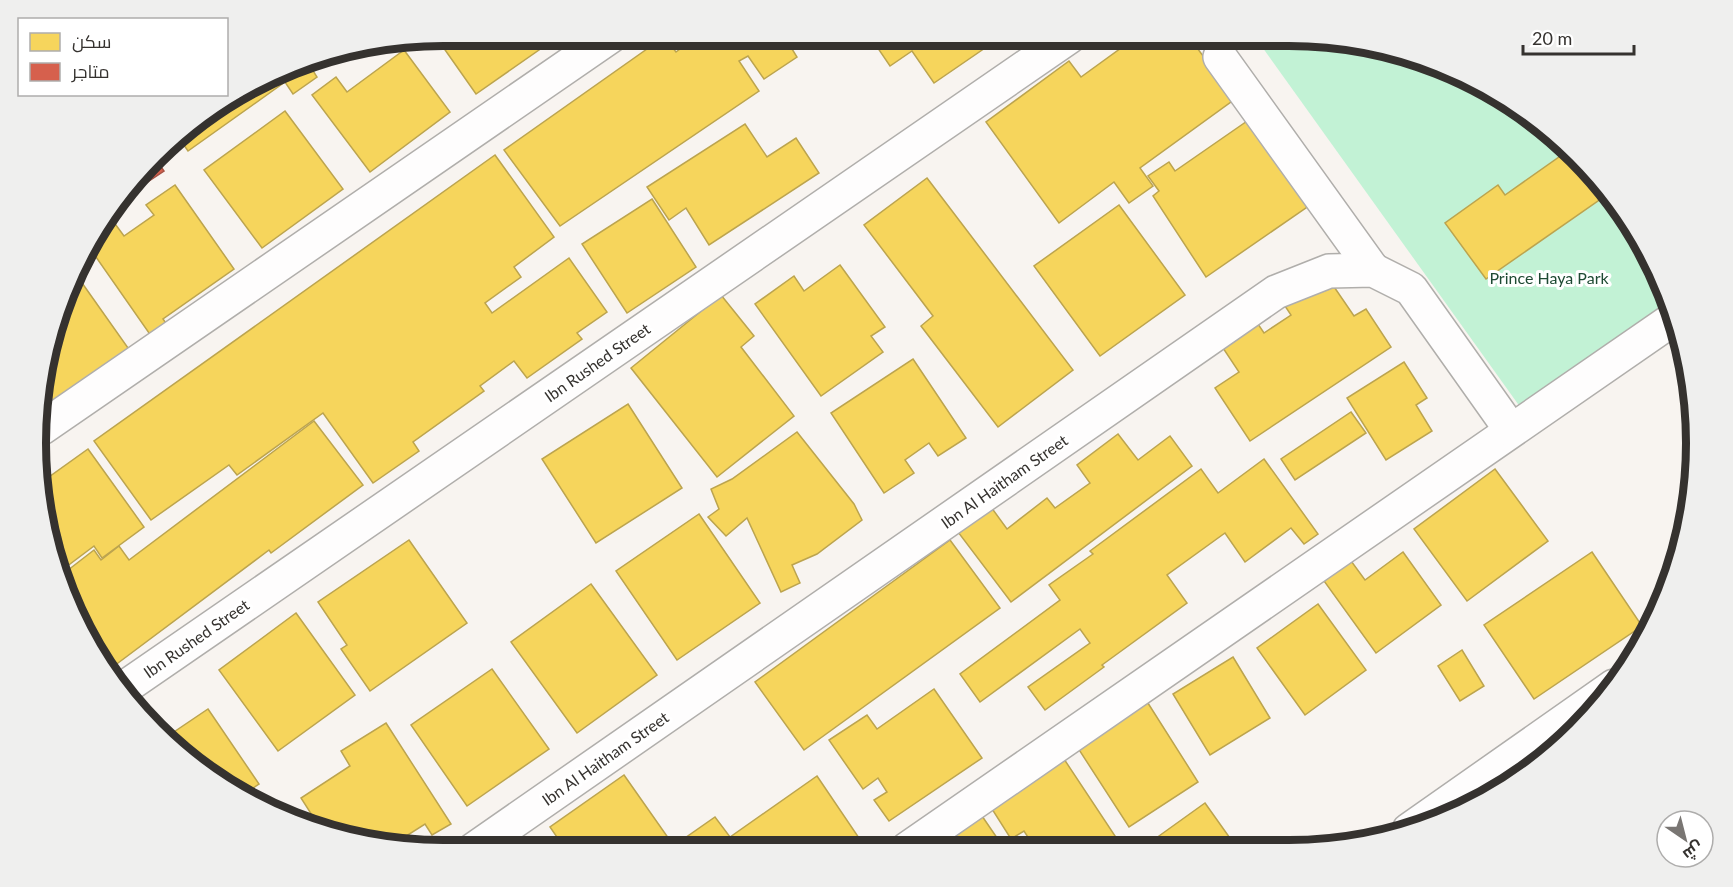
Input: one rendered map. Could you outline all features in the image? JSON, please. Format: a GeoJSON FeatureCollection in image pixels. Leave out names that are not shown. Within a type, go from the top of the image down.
{"type":"FeatureCollection","features":[{"type":"Feature","properties":{"kind":"street"},"geometry":{"type":"LineString","coordinates":[[47,425],[596,46]]}},
{"type":"Feature","properties":{"kind":"street","name":"Ibn Rushed Street"},"geometry":{"type":"LineString","coordinates":[[129,685],[1056,46]]}},
{"type":"Feature","properties":{"kind":"street"},"geometry":{"type":"LineString","coordinates":[[1220,57],[1373,270]]}},
{"type":"Feature","properties":{"kind":"street","name":"Ibn Al Haitham Street"},"geometry":{"type":"LineString","coordinates":[[487,840],[1276,292],[1329,271],[1373,270],[1411,289],[1511,430]]}},
{"type":"Feature","properties":{"kind":"street"},"geometry":{"type":"LineString","coordinates":[[920,840],[1667,323]]}},
{"type":"Feature","properties":{"kind":"street"},"geometry":{"type":"LineString","coordinates":[[1433,813],[1589,703]]}},
{"type":"Feature","properties":{"kind":"green space","name":"Prince Haya Park"},"geometry":{"type":"Polygon","coordinates":[[[1261,46],[1315,47],[1367,54],[1417,68],[1465,87],[1510,113],[1551,145],[1588,182],[1620,223],[1646,268],[1666,319],[1528,418],[1261,46]]]}},
{"type":"Feature","properties":{"kind":"building: سكن"},"geometry":{"type":"Polygon","coordinates":[[[442,46],[545,46],[476,94],[442,46]]]}},
{"type":"Feature","properties":{"kind":"building: سكن"},"geometry":{"type":"Polygon","coordinates":[[[651,46],[671,46],[676,52],[684,46],[790,46],[797,57],[764,79],[748,56],[739,61],[759,91],[560,226],[504,150],[651,46]]]}},
{"type":"Feature","properties":{"kind":"building: سكن"},"geometry":{"type":"Polygon","coordinates":[[[876,46],[988,46],[934,83],[912,51],[890,66],[876,46]]]}},
{"type":"Feature","properties":{"kind":"building: سكن"},"geometry":{"type":"Polygon","coordinates":[[[1124,46],[1196,46],[1235,99],[1140,168],[1153,186],[1129,203],[1114,182],[1059,223],[986,122],[1069,61],[1081,77],[1124,46]]]}},
{"type":"Feature","properties":{"kind":"building: سكن"},"geometry":{"type":"Polygon","coordinates":[[[404,50],[450,112],[370,172],[312,95],[336,77],[347,92],[404,50]]]}},
{"type":"Feature","properties":{"kind":"building: سكن"},"geometry":{"type":"Polygon","coordinates":[[[312,69],[317,77],[293,94],[285,82],[188,151],[183,144],[223,113],[245,100],[268,87],[312,69]]]}},
{"type":"Feature","properties":{"kind":"building: سكن"},"geometry":{"type":"Polygon","coordinates":[[[285,111],[343,189],[262,248],[204,170],[285,111]]]}},
{"type":"Feature","properties":{"kind":"building: سكن"},"geometry":{"type":"Polygon","coordinates":[[[1253,117],[1313,203],[1206,277],[1153,196],[1159,191],[1148,176],[1169,162],[1175,171],[1253,117]]]}},
{"type":"Feature","properties":{"kind":"building: سكن"},"geometry":{"type":"Polygon","coordinates":[[[745,124],[767,157],[796,138],[819,173],[709,245],[686,208],[669,220],[647,187],[745,124]]]}},
{"type":"Feature","properties":{"kind":"building: سكن"},"geometry":{"type":"Polygon","coordinates":[[[495,155],[554,237],[514,267],[521,277],[485,303],[492,313],[569,258],[607,312],[577,333],[582,339],[527,378],[514,361],[480,386],[484,391],[413,442],[419,451],[373,483],[323,413],[237,475],[229,465],[151,520],[94,441],[495,155]]]}},
{"type":"Feature","properties":{"kind":"building: سكن"},"geometry":{"type":"Polygon","coordinates":[[[1562,155],[1601,199],[1486,279],[1445,223],[1498,185],[1505,195],[1562,155]]]}},
{"type":"Feature","properties":{"kind":"building: سكن"},"geometry":{"type":"Polygon","coordinates":[[[927,178],[1073,370],[998,427],[921,326],[933,316],[864,225],[927,178]]]}},
{"type":"Feature","properties":{"kind":"building: سكن"},"geometry":{"type":"Polygon","coordinates":[[[175,185],[234,269],[163,319],[172,332],[156,343],[94,255],[114,222],[124,236],[154,215],[146,205],[175,185]]]}},
{"type":"Feature","properties":{"kind":"building: سكن"},"geometry":{"type":"Polygon","coordinates":[[[652,199],[696,267],[627,313],[582,244],[652,199]]]}},
{"type":"Feature","properties":{"kind":"building: سكن"},"geometry":{"type":"Polygon","coordinates":[[[1119,205],[1185,295],[1100,356],[1034,266],[1119,205]]]}},
{"type":"Feature","properties":{"kind":"building: سكن"},"geometry":{"type":"Polygon","coordinates":[[[840,265],[885,327],[871,336],[883,352],[821,396],[755,304],[794,276],[804,291],[840,265]]]}},
{"type":"Feature","properties":{"kind":"building: سكن"},"geometry":{"type":"Polygon","coordinates":[[[1328,278],[1354,316],[1366,309],[1391,347],[1250,441],[1215,388],[1239,372],[1221,345],[1256,321],[1264,333],[1291,315],[1285,306],[1328,278]]]}},
{"type":"Feature","properties":{"kind":"building: سكن"},"geometry":{"type":"Polygon","coordinates":[[[81,282],[133,355],[48,412],[60,341],[81,282]]]}},
{"type":"Feature","properties":{"kind":"building: سكن"},"geometry":{"type":"Polygon","coordinates":[[[721,295],[754,336],[741,347],[794,416],[717,477],[631,368],[721,295]]]}},
{"type":"Feature","properties":{"kind":"building: سكن"},"geometry":{"type":"Polygon","coordinates":[[[913,359],[966,438],[938,456],[929,443],[905,460],[914,473],[884,493],[831,413],[913,359]]]}},
{"type":"Feature","properties":{"kind":"building: سكن"},"geometry":{"type":"Polygon","coordinates":[[[1404,362],[1427,398],[1416,405],[1432,431],[1386,460],[1347,398],[1404,362]]]}},
{"type":"Feature","properties":{"kind":"building: سكن"},"geometry":{"type":"Polygon","coordinates":[[[628,404],[682,488],[596,543],[542,459],[628,404]]]}},
{"type":"Feature","properties":{"kind":"building: سكن"},"geometry":{"type":"Polygon","coordinates":[[[1351,412],[1366,433],[1295,480],[1281,459],[1351,412]]]}},
{"type":"Feature","properties":{"kind":"building: سكن"},"geometry":{"type":"Polygon","coordinates":[[[314,421],[363,485],[271,553],[269,550],[114,666],[87,619],[68,570],[94,550],[101,560],[119,546],[129,560],[314,421]]]}},
{"type":"Feature","properties":{"kind":"building: سكن"},"geometry":{"type":"Polygon","coordinates":[[[797,432],[854,504],[862,520],[817,554],[792,565],[800,583],[781,592],[747,518],[726,536],[708,517],[719,509],[711,489],[732,479],[797,432]]]}},
{"type":"Feature","properties":{"kind":"building: سكن"},"geometry":{"type":"Polygon","coordinates":[[[1118,434],[1138,460],[1170,436],[1192,466],[1011,602],[958,532],[991,507],[1007,529],[1047,498],[1055,508],[1090,483],[1077,465],[1118,434]]]}},
{"type":"Feature","properties":{"kind":"building: سكن"},"geometry":{"type":"Polygon","coordinates":[[[88,449],[144,527],[102,558],[94,546],[67,567],[54,521],[48,478],[88,449]]]}},
{"type":"Feature","properties":{"kind":"building: سكن"},"geometry":{"type":"Polygon","coordinates":[[[1264,459],[1318,534],[1304,544],[1291,528],[1245,562],[1225,533],[1167,575],[1187,603],[1045,710],[1028,687],[1090,643],[1080,629],[980,702],[960,674],[1060,600],[1049,585],[1093,554],[1090,551],[1201,469],[1218,493],[1264,459]]]}},
{"type":"Feature","properties":{"kind":"building: سكن"},"geometry":{"type":"Polygon","coordinates":[[[1495,469],[1548,541],[1467,601],[1414,529],[1495,469]]]}},
{"type":"Feature","properties":{"kind":"building: سكن"},"geometry":{"type":"Polygon","coordinates":[[[699,514],[760,603],[677,660],[616,571],[699,514]]]}},
{"type":"Feature","properties":{"kind":"building: سكن"},"geometry":{"type":"Polygon","coordinates":[[[409,540],[467,623],[370,691],[341,649],[347,645],[318,602],[409,540]]]}},
{"type":"Feature","properties":{"kind":"building: سكن"},"geometry":{"type":"Polygon","coordinates":[[[950,540],[1000,608],[804,750],[755,682],[950,540]]]}},
{"type":"Feature","properties":{"kind":"building: سكن"},"geometry":{"type":"Polygon","coordinates":[[[1403,552],[1441,605],[1376,653],[1319,574],[1346,554],[1365,580],[1403,552]]]}},
{"type":"Feature","properties":{"kind":"building: سكن"},"geometry":{"type":"Polygon","coordinates":[[[1592,552],[1642,626],[1534,699],[1484,625],[1592,552]]]}},
{"type":"Feature","properties":{"kind":"building: سكن"},"geometry":{"type":"Polygon","coordinates":[[[591,584],[657,675],[577,733],[511,642],[591,584]]]}},
{"type":"Feature","properties":{"kind":"building: سكن"},"geometry":{"type":"Polygon","coordinates":[[[1318,604],[1366,670],[1305,715],[1257,648],[1318,604]]]}},
{"type":"Feature","properties":{"kind":"building: سكن"},"geometry":{"type":"Polygon","coordinates":[[[296,613],[355,695],[278,751],[219,670],[296,613]]]}},
{"type":"Feature","properties":{"kind":"building: سكن"},"geometry":{"type":"Polygon","coordinates":[[[1462,650],[1484,686],[1460,701],[1438,666],[1462,650]]]}},
{"type":"Feature","properties":{"kind":"building: سكن"},"geometry":{"type":"Polygon","coordinates":[[[1233,657],[1270,718],[1210,755],[1173,694],[1233,657]]]}},
{"type":"Feature","properties":{"kind":"building: سكن"},"geometry":{"type":"Polygon","coordinates":[[[492,669],[549,749],[467,806],[411,725],[492,669]]]}},
{"type":"Feature","properties":{"kind":"building: سكن"},"geometry":{"type":"Polygon","coordinates":[[[934,689],[982,758],[889,821],[874,800],[887,792],[878,778],[863,789],[829,740],[867,715],[877,729],[934,689]]]}},
{"type":"Feature","properties":{"kind":"building: سكن"},"geometry":{"type":"Polygon","coordinates":[[[1146,700],[1198,782],[1129,827],[1076,745],[1146,700]]]}},
{"type":"Feature","properties":{"kind":"building: سكن"},"geometry":{"type":"Polygon","coordinates":[[[208,709],[259,784],[250,790],[245,787],[223,774],[172,733],[208,709]]]}},
{"type":"Feature","properties":{"kind":"building: سكن"},"geometry":{"type":"Polygon","coordinates":[[[386,723],[451,824],[432,835],[425,824],[403,838],[366,833],[314,818],[301,798],[350,766],[341,751],[386,723]]]}},
{"type":"Feature","properties":{"kind":"building: سكن"},"geometry":{"type":"Polygon","coordinates":[[[1064,759],[1118,840],[1030,840],[1024,831],[1011,839],[992,809],[1064,759]]]}},
{"type":"Feature","properties":{"kind":"building: سكن"},"geometry":{"type":"Polygon","coordinates":[[[624,775],[670,840],[559,840],[550,827],[624,775]]]}},
{"type":"Feature","properties":{"kind":"building: سكن"},"geometry":{"type":"Polygon","coordinates":[[[817,776],[859,838],[856,840],[682,840],[715,817],[730,837],[817,776]]]}},
{"type":"Feature","properties":{"kind":"building: سكن"},"geometry":{"type":"Polygon","coordinates":[[[1205,803],[1231,840],[1153,840],[1205,803]]]}},
{"type":"Feature","properties":{"kind":"building: سكن"},"geometry":{"type":"Polygon","coordinates":[[[982,816],[998,840],[948,840],[982,816]]]}},
{"type":"Feature","properties":{"kind":"building: متاجر"},"geometry":{"type":"Polygon","coordinates":[[[160,166],[164,171],[142,186],[160,166]]]}}]}
